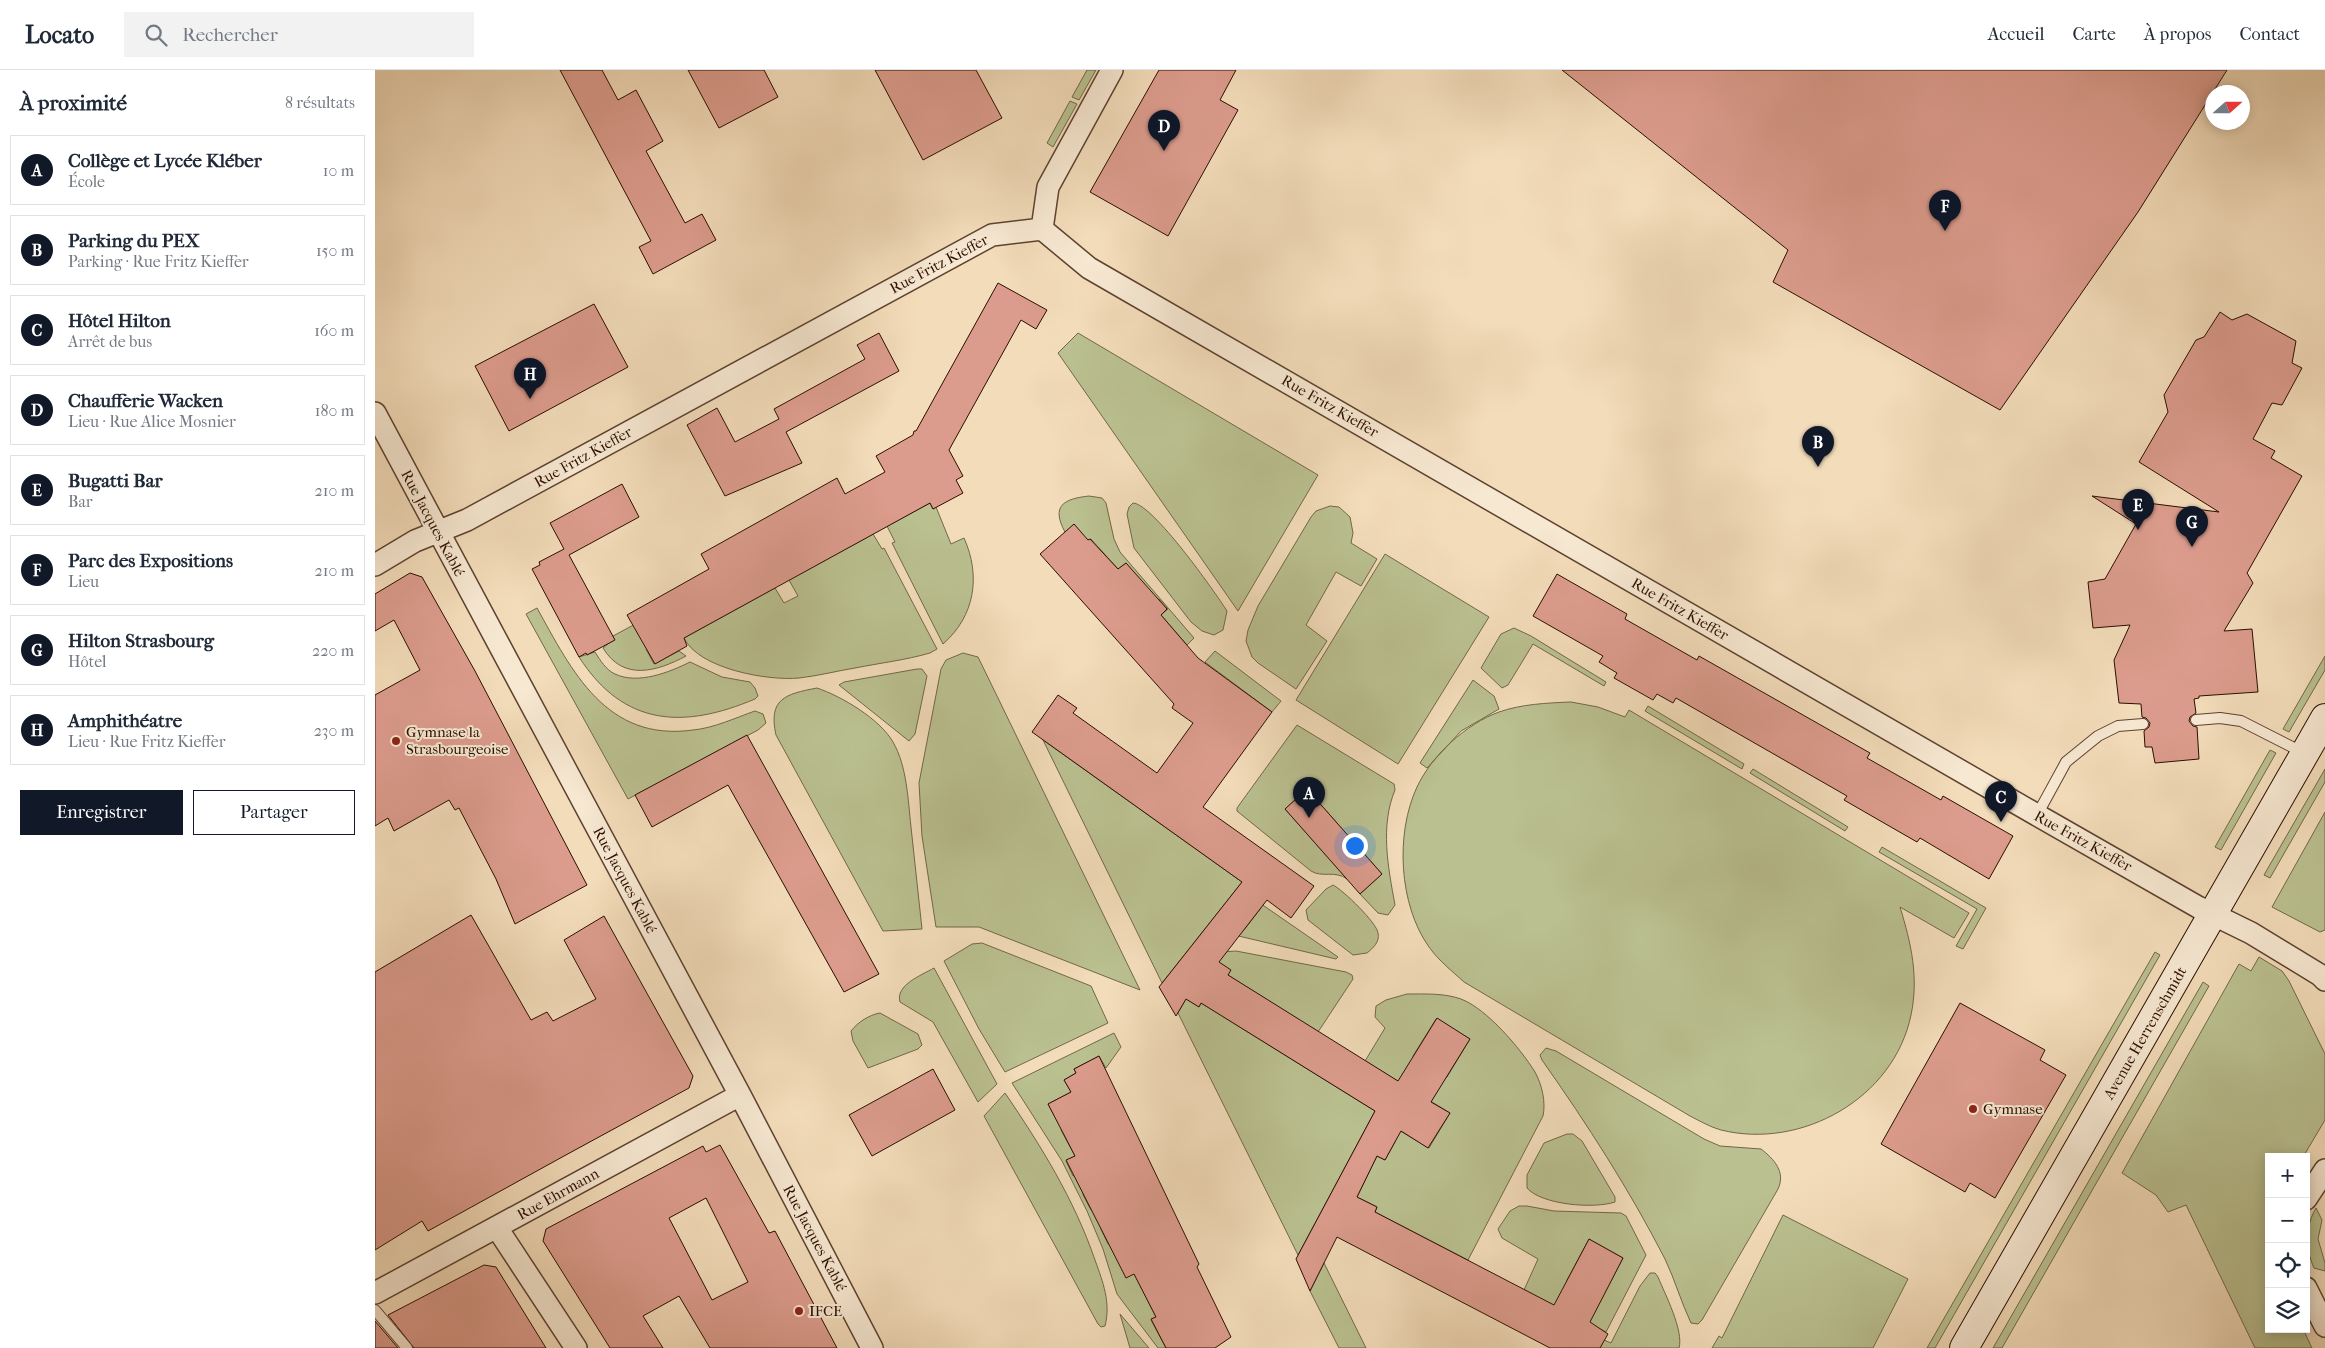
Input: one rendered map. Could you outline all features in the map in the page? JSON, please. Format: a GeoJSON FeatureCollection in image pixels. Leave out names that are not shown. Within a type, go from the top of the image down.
{"type":"FeatureCollection","features":[{"type":"Feature","properties":{"kind":"main road","name":"Avenue Herrenschmidt"},"geometry":{"type":"LineString","coordinates":[[1964,1348],[2325,718]]}},
{"type":"Feature","properties":{"kind":"street"},"geometry":{"type":"LineString","coordinates":[[1042,229],[1049,187],[1112,70]]}},
{"type":"Feature","properties":{"kind":"street","name":"Rue Fritz Kieffer"},"geometry":{"type":"LineString","coordinates":[[375,564],[415,541],[467,520],[992,235],[1042,229],[1089,268],[2037,815],[2198,907],[2251,933],[2320,975],[2325,980]]}},
{"type":"Feature","properties":{"kind":"street","name":"Rue Jacques Kablé"},"geometry":{"type":"LineString","coordinates":[[375,414],[740,1095],[872,1348]]}},
{"type":"Feature","properties":{"kind":"street","name":"Rue Ehrmann"},"geometry":{"type":"LineString","coordinates":[[375,1293],[740,1095]]}},
{"type":"Feature","properties":{"kind":"street"},"geometry":{"type":"LineString","coordinates":[[2307,1198],[2325,1170]]}},
{"type":"Feature","properties":{"kind":"street"},"geometry":{"type":"LineString","coordinates":[[497,1228],[576,1348]]}},
{"type":"Feature","properties":{"kind":"street"},"geometry":{"type":"LineString","coordinates":[[2310,1296],[2325,1326]]}},
{"type":"Feature","properties":{"kind":"lane"},"geometry":{"type":"LineString","coordinates":[[2196,720],[2220,718],[2241,721],[2305,754]]}},
{"type":"Feature","properties":{"kind":"lane"},"geometry":{"type":"LineString","coordinates":[[2037,815],[2065,762],[2098,736],[2118,726],[2143,724]]}},
{"type":"Feature","properties":{"kind":"lane"},"geometry":{"type":"LineString","coordinates":[[375,1310],[407,1348]]}},
{"type":"Feature","properties":{"kind":"green space"},"geometry":{"type":"Polygon","coordinates":[[[1087,70],[1096,70],[1079,100],[1072,97],[1087,70]]]}},
{"type":"Feature","properties":{"kind":"green space"},"geometry":{"type":"Polygon","coordinates":[[[1070,101],[1077,104],[1053,147],[1047,143],[1070,101]]]}},
{"type":"Feature","properties":{"kind":"green space"},"geometry":{"type":"Polygon","coordinates":[[[1078,333],[1318,475],[1238,611],[1058,353],[1078,333]]]}},
{"type":"Feature","properties":{"kind":"green space"},"geometry":{"type":"Polygon","coordinates":[[[1089,496],[1102,498],[1106,503],[1114,539],[1120,552],[1194,638],[1187,645],[1161,615],[1168,609],[1159,599],[1151,606],[1135,574],[1126,563],[1118,569],[1091,539],[1088,540],[1065,532],[1059,516],[1062,505],[1072,499],[1089,496]]]}},
{"type":"Feature","properties":{"kind":"green space"},"geometry":{"type":"Polygon","coordinates":[[[930,503],[933,509],[936,507],[951,544],[964,538],[972,567],[972,595],[968,608],[954,633],[943,644],[892,543],[895,542],[887,526],[930,503]]]}},
{"type":"Feature","properties":{"kind":"green space"},"geometry":{"type":"Polygon","coordinates":[[[1133,503],[1142,507],[1168,533],[1210,586],[1227,611],[1223,630],[1214,635],[1202,631],[1191,622],[1134,548],[1127,514],[1129,507],[1133,503]]]}},
{"type":"Feature","properties":{"kind":"green space"},"geometry":{"type":"Polygon","coordinates":[[[1330,506],[1339,507],[1350,517],[1353,533],[1351,543],[1377,559],[1361,586],[1336,572],[1306,625],[1327,641],[1296,689],[1252,657],[1246,641],[1248,630],[1258,606],[1311,517],[1316,511],[1330,506]]]}},
{"type":"Feature","properties":{"kind":"green space"},"geometry":{"type":"Polygon","coordinates":[[[873,534],[882,549],[884,548],[937,649],[930,653],[813,676],[786,678],[753,675],[719,665],[704,658],[692,649],[684,638],[775,588],[784,603],[798,596],[789,580],[873,534]]]}},
{"type":"Feature","properties":{"kind":"green space"},"geometry":{"type":"Polygon","coordinates":[[[1385,554],[1489,617],[1398,764],[1296,700],[1385,554]]]}},
{"type":"Feature","properties":{"kind":"green space"},"geometry":{"type":"Polygon","coordinates":[[[537,608],[564,655],[596,697],[615,713],[637,725],[663,731],[693,730],[717,725],[755,711],[763,714],[766,723],[758,730],[628,799],[526,614],[537,608]]]}},
{"type":"Feature","properties":{"kind":"green space"},"geometry":{"type":"Polygon","coordinates":[[[641,621],[653,644],[646,649],[654,664],[679,651],[686,656],[663,666],[641,670],[630,669],[620,665],[611,658],[603,648],[614,639],[613,636],[641,621]]]}},
{"type":"Feature","properties":{"kind":"green space"},"geometry":{"type":"Polygon","coordinates":[[[1514,628],[1531,636],[1606,682],[1604,686],[1533,644],[1508,685],[1502,688],[1481,668],[1501,634],[1514,628]]]}},
{"type":"Feature","properties":{"kind":"green space"},"geometry":{"type":"Polygon","coordinates":[[[1215,651],[1281,701],[1272,712],[1205,662],[1215,651]]]}},
{"type":"Feature","properties":{"kind":"green space"},"geometry":{"type":"Polygon","coordinates":[[[595,652],[609,670],[624,677],[644,678],[654,676],[690,662],[722,677],[750,682],[758,696],[755,699],[729,709],[704,715],[657,716],[636,709],[615,697],[597,680],[579,657],[595,652]]]}},
{"type":"Feature","properties":{"kind":"green space"},"geometry":{"type":"Polygon","coordinates":[[[963,653],[978,657],[1140,990],[979,927],[936,927],[922,836],[919,783],[941,669],[946,660],[963,653]]]}},
{"type":"Feature","properties":{"kind":"green space"},"geometry":{"type":"Polygon","coordinates":[[[2325,656],[2325,670],[2289,732],[2283,729],[2325,656]]]}},
{"type":"Feature","properties":{"kind":"green space"},"geometry":{"type":"Polygon","coordinates":[[[922,669],[927,676],[915,734],[909,741],[839,685],[844,682],[922,669]]]}},
{"type":"Feature","properties":{"kind":"green space"},"geometry":{"type":"Polygon","coordinates":[[[1473,680],[1494,696],[1499,709],[1461,731],[1427,768],[1420,763],[1473,680]]]}},
{"type":"Feature","properties":{"kind":"green space"},"geometry":{"type":"Polygon","coordinates":[[[817,688],[859,709],[870,717],[887,733],[898,751],[908,795],[922,929],[883,931],[776,735],[775,713],[781,700],[796,693],[817,688]]]}},
{"type":"Feature","properties":{"kind":"green space"},"geometry":{"type":"Polygon","coordinates":[[[1571,702],[1598,707],[1625,717],[1629,710],[1969,913],[1954,938],[1900,907],[1913,960],[1914,987],[1911,1015],[1901,1045],[1886,1071],[1865,1093],[1840,1111],[1812,1124],[1782,1132],[1752,1134],[1721,1130],[1713,1127],[1690,1116],[1464,982],[1429,947],[1411,911],[1403,869],[1405,826],[1410,806],[1423,775],[1431,763],[1451,742],[1474,724],[1487,717],[1517,707],[1571,702]]]}},
{"type":"Feature","properties":{"kind":"green space"},"geometry":{"type":"Polygon","coordinates":[[[1648,706],[1744,764],[1742,769],[1645,711],[1648,706]]]}},
{"type":"Feature","properties":{"kind":"green space"},"geometry":{"type":"Polygon","coordinates":[[[1297,725],[1394,784],[1395,790],[1388,818],[1387,847],[1395,905],[1388,915],[1378,913],[1360,894],[1382,874],[1307,789],[1285,809],[1347,879],[1338,875],[1320,874],[1311,871],[1237,811],[1237,808],[1297,725]]]}},
{"type":"Feature","properties":{"kind":"green space"},"geometry":{"type":"Polygon","coordinates":[[[1043,740],[1242,882],[1162,983],[1043,740]]]}},
{"type":"Feature","properties":{"kind":"green space"},"geometry":{"type":"Polygon","coordinates":[[[2270,750],[2276,753],[2221,850],[2215,847],[2270,750]]]}},
{"type":"Feature","properties":{"kind":"green space"},"geometry":{"type":"Polygon","coordinates":[[[1753,769],[1848,827],[1845,831],[1750,773],[1753,769]]]}},
{"type":"Feature","properties":{"kind":"green space"},"geometry":{"type":"Polygon","coordinates":[[[2325,769],[2325,782],[2270,878],[2264,875],[2325,769]]]}},
{"type":"Feature","properties":{"kind":"green space"},"geometry":{"type":"Polygon","coordinates":[[[2325,812],[2325,930],[2320,932],[2272,907],[2325,812]]]}},
{"type":"Feature","properties":{"kind":"green space"},"geometry":{"type":"Polygon","coordinates":[[[1882,847],[1986,908],[1963,949],[1956,946],[1977,909],[1879,852],[1882,847]]]}},
{"type":"Feature","properties":{"kind":"green space"},"geometry":{"type":"Polygon","coordinates":[[[1333,885],[1359,907],[1376,928],[1378,933],[1377,942],[1367,953],[1353,955],[1308,920],[1306,910],[1326,889],[1333,885]]]}},
{"type":"Feature","properties":{"kind":"green space"},"geometry":{"type":"Polygon","coordinates":[[[1254,899],[1338,957],[1336,959],[1230,934],[1244,930],[1261,908],[1254,899]]]}},
{"type":"Feature","properties":{"kind":"green space"},"geometry":{"type":"Polygon","coordinates":[[[982,943],[1091,986],[1108,1023],[1005,1072],[979,1029],[944,961],[972,944],[982,943]]]}},
{"type":"Feature","properties":{"kind":"green space"},"geometry":{"type":"Polygon","coordinates":[[[1236,951],[1346,972],[1352,975],[1353,979],[1318,1032],[1228,975],[1214,959],[1222,952],[1236,951]]]}},
{"type":"Feature","properties":{"kind":"green space"},"geometry":{"type":"Polygon","coordinates":[[[2155,952],[2160,955],[1935,1348],[1927,1348],[2155,952]]]}},
{"type":"Feature","properties":{"kind":"green space"},"geometry":{"type":"Polygon","coordinates":[[[2259,957],[2282,971],[2289,981],[2325,1054],[2325,1120],[2305,1153],[2265,1153],[2265,1333],[2305,1333],[2312,1348],[2255,1348],[2186,1205],[2168,1212],[2156,1195],[2122,1173],[2239,964],[2251,971],[2259,957]]]}},
{"type":"Feature","properties":{"kind":"green space"},"geometry":{"type":"Polygon","coordinates":[[[934,968],[997,1084],[978,1102],[933,1022],[900,1002],[900,996],[905,986],[934,968]]]}},
{"type":"Feature","properties":{"kind":"green space"},"geometry":{"type":"Polygon","coordinates":[[[2203,982],[2209,986],[2002,1348],[1993,1348],[2203,982]]]}},
{"type":"Feature","properties":{"kind":"green space"},"geometry":{"type":"Polygon","coordinates":[[[1407,994],[1434,994],[1455,997],[1481,1011],[1502,1030],[1521,1052],[1535,1072],[1543,1094],[1543,1116],[1468,1260],[1375,1212],[1377,1207],[1357,1197],[1377,1156],[1385,1160],[1395,1142],[1392,1126],[1429,1148],[1450,1113],[1424,1097],[1447,1077],[1470,1039],[1436,1019],[1413,1056],[1417,1093],[1365,1061],[1385,1028],[1375,1017],[1376,1006],[1386,1000],[1407,994]]]}},
{"type":"Feature","properties":{"kind":"green space"},"geometry":{"type":"Polygon","coordinates":[[[1186,999],[1199,1007],[1201,1003],[1375,1111],[1298,1255],[1178,1013],[1186,999]]]}},
{"type":"Feature","properties":{"kind":"green space"},"geometry":{"type":"Polygon","coordinates":[[[880,1013],[918,1034],[922,1045],[918,1049],[868,1068],[853,1041],[851,1031],[864,1019],[880,1013]]]}},
{"type":"Feature","properties":{"kind":"green space"},"geometry":{"type":"Polygon","coordinates":[[[1114,1033],[1121,1047],[1106,1068],[1099,1056],[1074,1069],[1076,1073],[1064,1080],[1071,1092],[1048,1104],[1055,1117],[1073,1108],[1061,1130],[1075,1156],[1066,1161],[1073,1176],[1082,1171],[1083,1195],[1091,1210],[1099,1206],[1101,1229],[1108,1244],[1117,1240],[1156,1317],[1151,1320],[1166,1348],[1158,1348],[1117,1294],[1103,1249],[1087,1211],[1062,1161],[1012,1083],[1114,1033]]]}},
{"type":"Feature","properties":{"kind":"green space"},"geometry":{"type":"Polygon","coordinates":[[[1546,1048],[1556,1051],[1704,1139],[1720,1146],[1761,1149],[1777,1166],[1781,1177],[1778,1189],[1698,1324],[1691,1323],[1665,1259],[1622,1182],[1542,1060],[1540,1055],[1546,1048]]]}},
{"type":"Feature","properties":{"kind":"green space"},"geometry":{"type":"Polygon","coordinates":[[[1005,1093],[1056,1174],[1087,1237],[1101,1276],[1107,1301],[1105,1326],[1101,1327],[1098,1324],[984,1116],[1005,1093]]]}},
{"type":"Feature","properties":{"kind":"green space"},"geometry":{"type":"Polygon","coordinates":[[[1567,1134],[1573,1134],[1582,1141],[1615,1197],[1615,1202],[1582,1205],[1556,1202],[1534,1194],[1527,1188],[1527,1175],[1544,1143],[1567,1134]]]}},
{"type":"Feature","properties":{"kind":"green space"},"geometry":{"type":"Polygon","coordinates":[[[1519,1206],[1554,1211],[1621,1213],[1626,1216],[1646,1255],[1606,1332],[1582,1320],[1602,1298],[1623,1258],[1589,1239],[1567,1280],[1573,1316],[1524,1290],[1538,1259],[1502,1238],[1498,1229],[1510,1211],[1519,1206]]]}},
{"type":"Feature","properties":{"kind":"green space"},"geometry":{"type":"Polygon","coordinates":[[[2316,1208],[2322,1220],[2318,1239],[2325,1263],[2325,1271],[2314,1268],[2310,1256],[2310,1223],[2316,1208]]]}},
{"type":"Feature","properties":{"kind":"green space"},"geometry":{"type":"Polygon","coordinates":[[[1783,1215],[1908,1279],[1873,1348],[1712,1348],[1719,1336],[1722,1338],[1783,1215]]]}},
{"type":"Feature","properties":{"kind":"green space"},"geometry":{"type":"Polygon","coordinates":[[[1324,1263],[1366,1348],[1339,1348],[1310,1291],[1324,1263]]]}},
{"type":"Feature","properties":{"kind":"green space"},"geometry":{"type":"Polygon","coordinates":[[[1650,1273],[1655,1273],[1658,1277],[1673,1312],[1679,1332],[1679,1348],[1600,1348],[1604,1340],[1611,1343],[1640,1286],[1650,1273]]]}},
{"type":"Feature","properties":{"kind":"green space"},"geometry":{"type":"Polygon","coordinates":[[[1120,1314],[1149,1348],[1130,1348],[1120,1314]]]}},
{"type":"Feature","properties":{"kind":"building"},"geometry":{"type":"Polygon","coordinates":[[[560,70],[602,70],[618,100],[636,90],[663,141],[646,151],[685,223],[702,214],[716,240],[653,274],[639,247],[651,241],[560,70]]]}},
{"type":"Feature","properties":{"kind":"building"},"geometry":{"type":"Polygon","coordinates":[[[688,70],[764,70],[778,97],[719,128],[688,70]]]}},
{"type":"Feature","properties":{"kind":"building"},"geometry":{"type":"Polygon","coordinates":[[[875,70],[976,70],[1002,118],[923,160],[875,70]]]}},
{"type":"Feature","properties":{"kind":"building"},"geometry":{"type":"Polygon","coordinates":[[[1159,70],[1236,70],[1220,100],[1238,110],[1168,236],[1090,192],[1159,70]]]}},
{"type":"Feature","properties":{"kind":"building"},"geometry":{"type":"Polygon","coordinates":[[[1562,70],[2227,70],[2218,85],[2205,85],[2205,105],[2138,212],[2000,410],[1773,282],[1788,250],[1562,70]]]}},
{"type":"Feature","properties":{"kind":"building"},"geometry":{"type":"Polygon","coordinates":[[[998,283],[1047,310],[1036,329],[1021,320],[949,450],[963,476],[956,480],[963,493],[933,509],[930,503],[684,638],[687,646],[655,664],[627,615],[709,569],[701,554],[837,478],[845,494],[885,472],[876,456],[913,435],[914,431],[916,431],[998,283]]]}},
{"type":"Feature","properties":{"kind":"building"},"geometry":{"type":"Polygon","coordinates":[[[594,304],[628,367],[509,431],[475,366],[594,304]]]}},
{"type":"Feature","properties":{"kind":"building"},"geometry":{"type":"Polygon","coordinates":[[[2220,312],[2232,320],[2247,314],[2296,341],[2292,363],[2302,368],[2282,405],[2272,403],[2253,439],[2275,451],[2271,458],[2302,476],[2247,573],[2253,583],[2224,631],[2252,629],[2258,692],[2199,696],[2199,698],[2194,699],[2196,713],[2190,717],[2189,721],[2193,726],[2197,727],[2199,759],[2155,763],[2152,747],[2145,747],[2144,731],[2149,727],[2150,723],[2146,718],[2142,717],[2141,704],[2119,703],[2114,660],[2130,625],[2093,628],[2088,582],[2105,579],[2136,524],[2092,496],[2219,512],[2139,462],[2168,412],[2164,395],[2196,340],[2204,337],[2220,312]]]}},
{"type":"Feature","properties":{"kind":"building"},"geometry":{"type":"Polygon","coordinates":[[[879,333],[899,371],[786,432],[802,463],[725,496],[687,425],[717,408],[735,442],[779,419],[774,409],[865,359],[857,345],[879,333]]]}},
{"type":"Feature","properties":{"kind":"building"},"geometry":{"type":"Polygon","coordinates":[[[622,484],[639,517],[569,555],[615,640],[587,655],[586,653],[579,657],[532,569],[540,565],[539,562],[564,549],[550,523],[622,484]]]}},
{"type":"Feature","properties":{"kind":"building"},"geometry":{"type":"Polygon","coordinates":[[[1074,524],[1118,569],[1126,563],[1167,609],[1161,615],[1198,658],[1272,712],[1203,807],[1314,886],[1291,918],[1267,900],[1219,962],[1231,970],[1228,975],[1398,1081],[1437,1018],[1470,1039],[1431,1102],[1450,1113],[1428,1148],[1401,1131],[1385,1160],[1377,1156],[1357,1197],[1377,1207],[1375,1212],[1554,1305],[1589,1239],[1623,1258],[1590,1322],[1608,1334],[1600,1348],[1550,1348],[1337,1237],[1310,1291],[1296,1259],[1375,1111],[1201,1003],[1199,1007],[1186,999],[1176,1016],[1159,987],[1242,882],[1032,732],[1058,695],[1077,708],[1073,713],[1157,773],[1193,723],[1172,708],[1174,704],[1040,554],[1074,524]]]}},
{"type":"Feature","properties":{"kind":"building"},"geometry":{"type":"Polygon","coordinates":[[[410,573],[422,577],[475,671],[587,885],[515,924],[496,879],[459,808],[455,810],[449,800],[394,831],[388,818],[375,826],[375,695],[420,670],[394,620],[375,631],[375,594],[410,573]]]}},
{"type":"Feature","properties":{"kind":"building"},"geometry":{"type":"Polygon","coordinates":[[[1557,574],[1627,614],[1625,619],[1697,660],[1699,656],[1870,753],[1867,758],[1941,800],[1943,796],[2013,836],[1989,879],[1920,838],[1917,842],[1844,800],[1847,796],[1676,698],[1673,703],[1657,694],[1653,700],[1614,678],[1617,673],[1599,662],[1603,656],[1533,616],[1557,574]]]}},
{"type":"Feature","properties":{"kind":"building"},"geometry":{"type":"Polygon","coordinates":[[[747,735],[879,974],[844,992],[728,785],[652,827],[635,795],[747,735]]]}},
{"type":"Feature","properties":{"kind":"building"},"geometry":{"type":"Polygon","coordinates":[[[1307,789],[1382,874],[1360,894],[1285,809],[1307,789]]]}},
{"type":"Feature","properties":{"kind":"building"},"geometry":{"type":"Polygon","coordinates":[[[471,915],[531,1020],[547,1012],[553,1021],[596,999],[564,940],[604,916],[693,1076],[689,1088],[428,1231],[422,1221],[375,1250],[375,972],[471,915]]]}},
{"type":"Feature","properties":{"kind":"building","name":"Gymnase"},"geometry":{"type":"Polygon","coordinates":[[[1960,1003],[2045,1050],[2040,1060],[2066,1075],[1995,1198],[1970,1183],[1965,1192],[1881,1144],[1960,1003]]]}},
{"type":"Feature","properties":{"kind":"building"},"geometry":{"type":"Polygon","coordinates":[[[1099,1056],[1199,1264],[1197,1267],[1231,1337],[1215,1348],[1166,1348],[1151,1319],[1156,1317],[1134,1274],[1126,1278],[1066,1160],[1075,1156],[1048,1104],[1071,1092],[1064,1080],[1076,1073],[1074,1069],[1099,1056]]]}},
{"type":"Feature","properties":{"kind":"building"},"geometry":{"type":"Polygon","coordinates":[[[933,1069],[955,1110],[872,1156],[849,1115],[933,1069]]]}},
{"type":"Feature","properties":{"kind":"building"},"geometry":{"type":"Polygon","coordinates":[[[720,1145],[769,1233],[775,1231],[837,1348],[710,1348],[679,1296],[643,1316],[663,1348],[610,1348],[543,1241],[546,1229],[703,1146],[706,1152],[720,1145]],[[706,1198],[669,1218],[712,1300],[748,1282],[706,1198]]]}},
{"type":"Feature","properties":{"kind":"building"},"geometry":{"type":"Polygon","coordinates":[[[484,1265],[496,1267],[546,1348],[414,1348],[388,1315],[484,1265]]]}},
{"type":"Feature","properties":{"kind":"building"},"geometry":{"type":"Polygon","coordinates":[[[375,1321],[398,1348],[375,1348],[375,1321]]]}},
{"type":"Feature","properties":{"kind":"place","name":"Chaufferie Wacken"},"geometry":{"type":"Point","coordinates":[1164,151]}},
{"type":"Feature","properties":{"kind":"place","name":"Parc des Expositions"},"geometry":{"type":"Point","coordinates":[1945,231]}},
{"type":"Feature","properties":{"kind":"place","name":"Amphithéatre"},"geometry":{"type":"Point","coordinates":[530,399]}},
{"type":"Feature","properties":{"kind":"place","name":"Parking du PEX"},"geometry":{"type":"Point","coordinates":[1818,467]}},
{"type":"Feature","properties":{"kind":"place","name":"Bugatti Bar"},"geometry":{"type":"Point","coordinates":[2138,530]}},
{"type":"Feature","properties":{"kind":"place","name":"Hilton Strasbourg"},"geometry":{"type":"Point","coordinates":[2192,547]}},
{"type":"Feature","properties":{"kind":"place","name":"Gymnase la Strasbourgeoise"},"geometry":{"type":"Point","coordinates":[396,741]}},
{"type":"Feature","properties":{"kind":"place","name":"Collège et Lycée Kléber"},"geometry":{"type":"Point","coordinates":[1309,818]}},
{"type":"Feature","properties":{"kind":"place","name":"Hôtel Hilton"},"geometry":{"type":"Point","coordinates":[2001,822]}},
{"type":"Feature","properties":{"kind":"place","name":"Gymnase"},"geometry":{"type":"Point","coordinates":[1973,1109]}},
{"type":"Feature","properties":{"kind":"place","name":"IFCE"},"geometry":{"type":"Point","coordinates":[799,1311]}}]}
